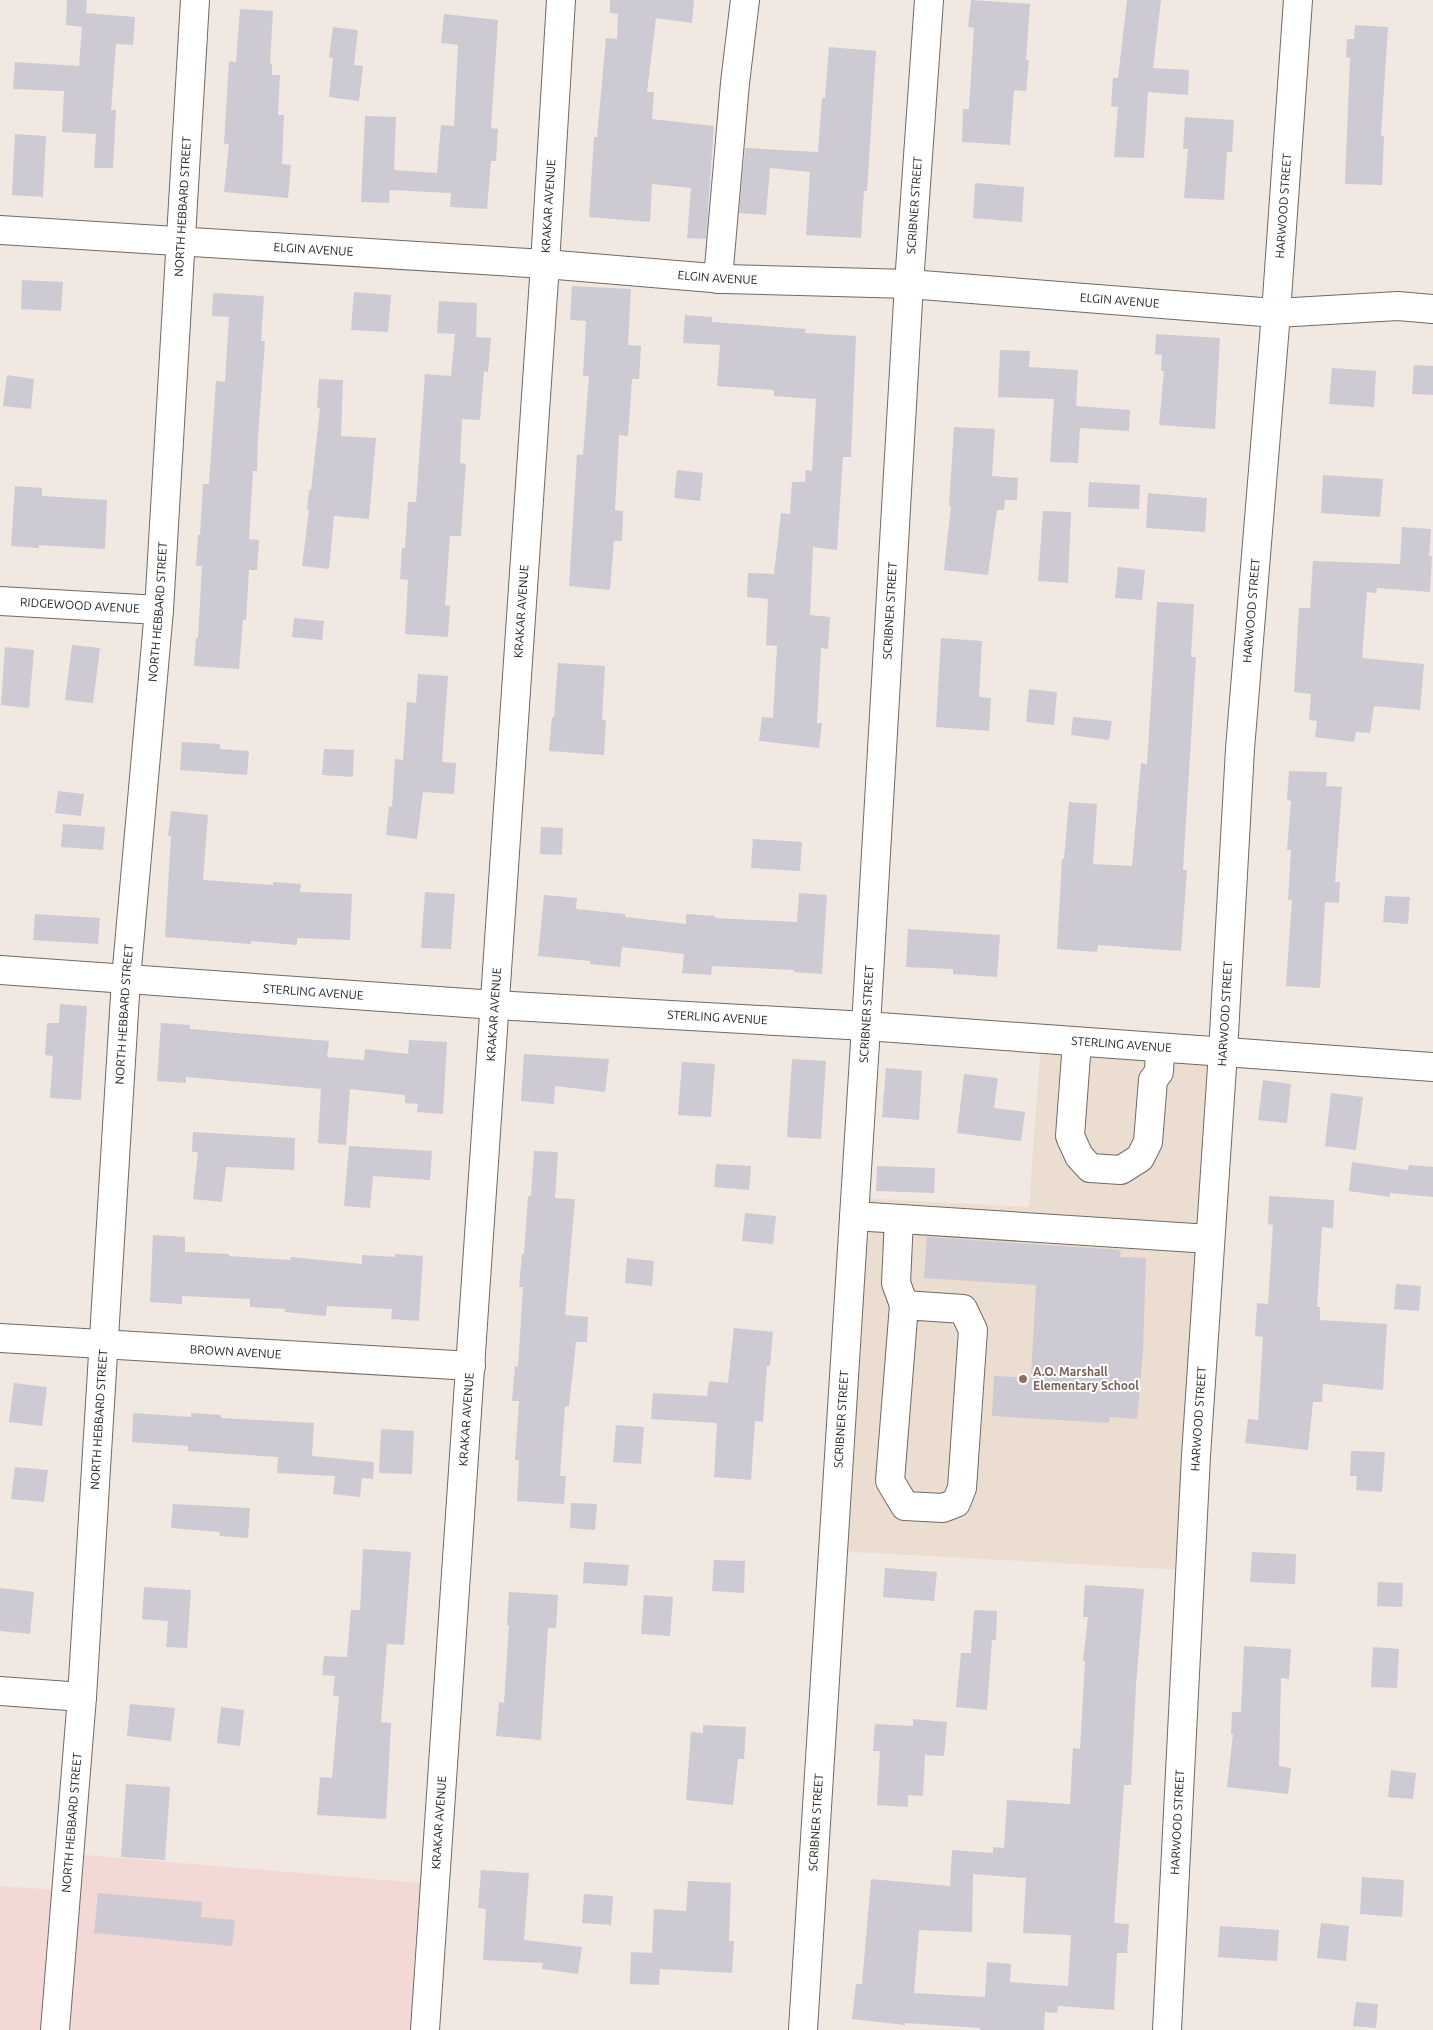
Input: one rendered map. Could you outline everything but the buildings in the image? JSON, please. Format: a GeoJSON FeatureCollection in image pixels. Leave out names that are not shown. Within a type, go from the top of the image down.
{"type":"FeatureCollection","features":[{"type":"Feature","properties":{"kind":"street","name":"NORTH HEBBARD STREET"},"geometry":{"type":"LineString","coordinates":[[55,2030],[82,1696],[126,979],[159,610],[195,0]]}},
{"type":"Feature","properties":{"kind":"street","name":"KRAKAR AVENUE"},"geometry":{"type":"LineString","coordinates":[[426,2030],[545,264],[561,0]]}},
{"type":"Feature","properties":{"kind":"street"},"geometry":{"type":"LineString","coordinates":[[718,279],[735,83],[745,0]]}},
{"type":"Feature","properties":{"kind":"street","name":"SCRIBNER STREET"},"geometry":{"type":"LineString","coordinates":[[803,2030],[866,1026],[909,284],[929,0]]}},
{"type":"Feature","properties":{"kind":"street","name":"HARWOOD STREET"},"geometry":{"type":"LineString","coordinates":[[1167,2030],[1196,1456],[1223,1052],[1240,748],[1276,313],[1298,0]]}},
{"type":"Feature","properties":{"kind":"street","name":"ELGIN AVENUE"},"geometry":{"type":"LineString","coordinates":[[0,230],[545,264],[718,279],[909,284],[1276,313],[1398,306],[1433,309]]}},
{"type":"Feature","properties":{"kind":"street","name":"RIDGEWOOD AVENUE"},"geometry":{"type":"LineString","coordinates":[[0,601],[159,610]]}},
{"type":"Feature","properties":{"kind":"street","name":"STERLING AVENUE"},"geometry":{"type":"LineString","coordinates":[[0,970],[495,1005],[866,1026],[1433,1067]]}},
{"type":"Feature","properties":{"kind":"street"},"geometry":{"type":"LineString","coordinates":[[1077,1042],[1070,1136],[1079,1156],[1090,1168],[1121,1170],[1140,1158],[1148,1142],[1153,1080],[1146,1072],[1154,1047]]}},
{"type":"Feature","properties":{"kind":"street"},"geometry":{"type":"LineString","coordinates":[[854,1216],[1210,1239]]}},
{"type":"Feature","properties":{"kind":"street"},"geometry":{"type":"LineString","coordinates":[[899,1219],[896,1283],[904,1305],[890,1481],[904,1506],[943,1508],[956,1504],[962,1488],[973,1330],[963,1309],[904,1305]]}},
{"type":"Feature","properties":{"kind":"street","name":"BROWN AVENUE"},"geometry":{"type":"LineString","coordinates":[[0,1338],[104,1346],[471,1366]]}},
{"type":"Feature","properties":{"kind":"street"},"geometry":{"type":"LineString","coordinates":[[0,1691],[82,1696]]}},
{"type":"Feature","properties":{"kind":"shaded area","name":"A.O. Marshall Elementary School"},"geometry":{"type":"Polygon","coordinates":[[[1041,1044],[1218,1056],[1185,1570],[838,1551],[860,1198],[1029,1207],[1041,1044]]]}},
{"type":"Feature","properties":{"kind":"shaded area"},"geometry":{"type":"Polygon","coordinates":[[[73,1854],[434,1884],[423,2030],[0,2030],[0,1886],[70,1891],[73,1854]]]}},
{"type":"Feature","properties":{"kind":"place","name":"A.O. Marshall Elementary School"},"geometry":{"type":"Point","coordinates":[1023,1379]}}]}
